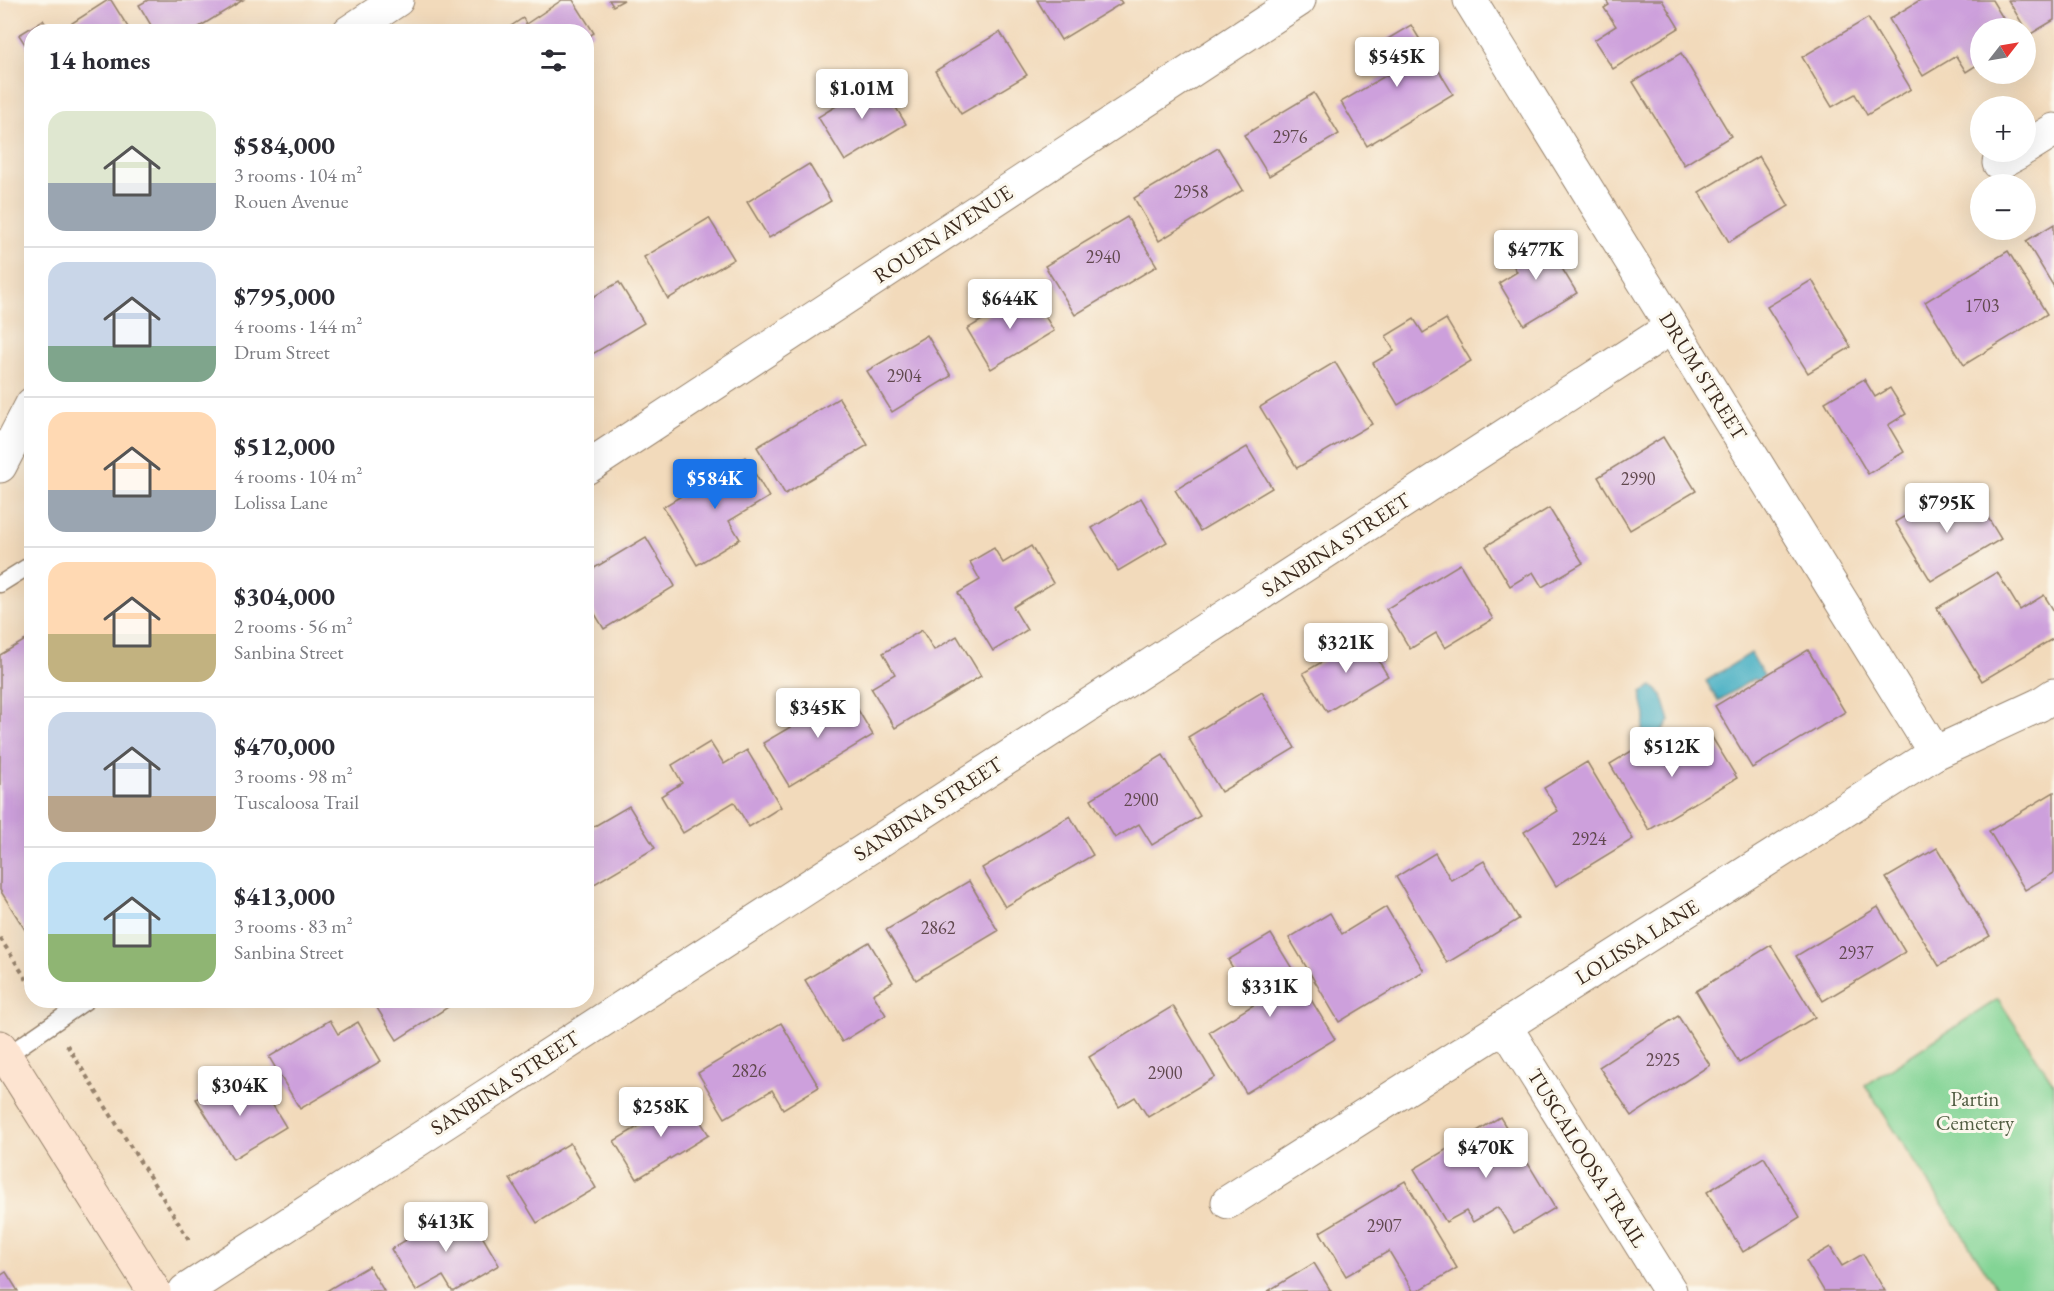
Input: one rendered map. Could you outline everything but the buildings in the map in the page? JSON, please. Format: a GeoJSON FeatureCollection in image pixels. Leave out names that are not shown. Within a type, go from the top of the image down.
{"type":"FeatureCollection","features":[{"type":"Feature","properties":{"kind":"main road"},"geometry":{"type":"LineString","coordinates":[[3,1051],[154,1291]]}},
{"type":"Feature","properties":{"kind":"street"},"geometry":{"type":"LineString","coordinates":[[361,24],[397,0]]}},
{"type":"Feature","properties":{"kind":"street","name":"ROUEN AVENUE"},"geometry":{"type":"LineString","coordinates":[[594,463],[1299,0]]}},
{"type":"Feature","properties":{"kind":"street","name":"DRUM STREET"},"geometry":{"type":"LineString","coordinates":[[1470,0],[1935,753]]}},
{"type":"Feature","properties":{"kind":"street"},"geometry":{"type":"LineString","coordinates":[[2036,141],[2054,130]]}},
{"type":"Feature","properties":{"kind":"street","name":"SANBINA STREET"},"geometry":{"type":"LineString","coordinates":[[185,1291],[1672,327]]}},
{"type":"Feature","properties":{"kind":"street"},"geometry":{"type":"LineString","coordinates":[[0,466],[24,420]]}},
{"type":"Feature","properties":{"kind":"street","name":"LOLISSA LANE"},"geometry":{"type":"LineString","coordinates":[[1228,1202],[1935,753],[2038,705],[2054,695]]}},
{"type":"Feature","properties":{"kind":"street","name":"TUSCALOOSA TRAIL"},"geometry":{"type":"LineString","coordinates":[[1505,1026],[1670,1291]]}},
{"type":"Feature","properties":{"kind":"lane"},"geometry":{"type":"LineString","coordinates":[[0,584],[24,569]]}},
{"type":"Feature","properties":{"kind":"lane"},"geometry":{"type":"LineString","coordinates":[[3,1051],[54,1023],[76,1008]]}},
{"type":"Feature","properties":{"kind":"path"},"geometry":{"type":"LineString","coordinates":[[0,938],[24,976]]}},
{"type":"Feature","properties":{"kind":"path"},"geometry":{"type":"LineString","coordinates":[[54,1023],[191,1242]]}},
{"type":"Feature","properties":{"kind":"green space","name":"Partin Cemetery"},"geometry":{"type":"Polygon","coordinates":[[[1998,999],[2054,1084],[2054,1291],[1999,1291],[1865,1085],[1998,999]]]}},
{"type":"Feature","properties":{"kind":"water"},"geometry":{"type":"Polygon","coordinates":[[[1751,653],[1764,676],[1759,680],[1753,679],[1718,701],[1706,681],[1751,653]]]}},
{"type":"Feature","properties":{"kind":"water"},"geometry":{"type":"Polygon","coordinates":[[[1652,686],[1662,695],[1670,721],[1656,736],[1649,738],[1645,736],[1643,730],[1645,716],[1642,692],[1652,686]]]}}]}
